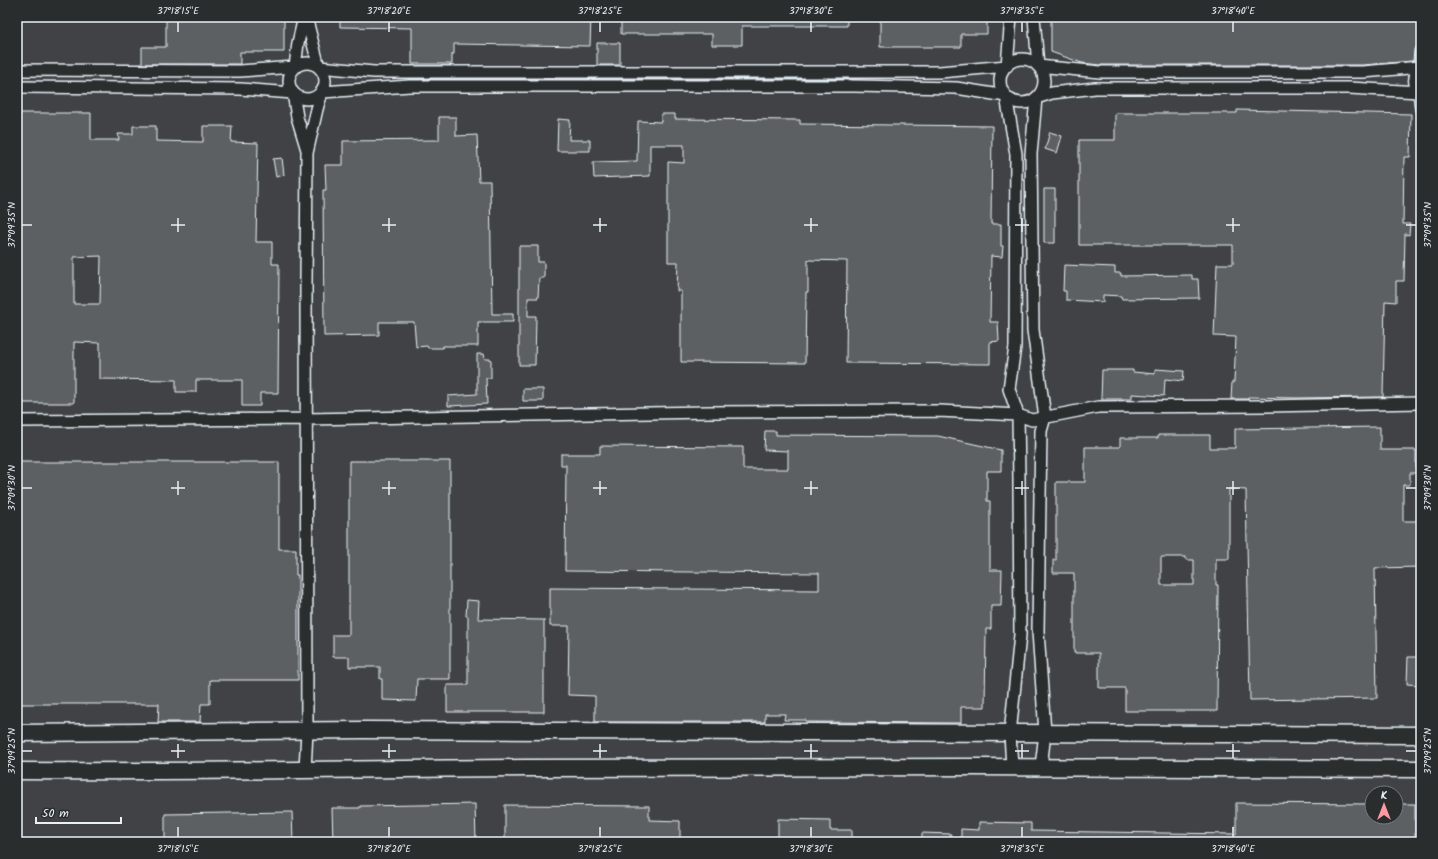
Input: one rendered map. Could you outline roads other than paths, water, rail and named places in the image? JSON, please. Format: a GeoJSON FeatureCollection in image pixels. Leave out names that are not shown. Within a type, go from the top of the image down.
{"type":"FeatureCollection","features":[{"type":"Feature","properties":{"kind":"street"},"geometry":{"type":"LineString","coordinates":[[295,67],[298,43],[305,17]]}},
{"type":"Feature","properties":{"kind":"street"},"geometry":{"type":"LineString","coordinates":[[305,17],[319,67],[326,80],[317,109],[307,153],[305,770]]}},
{"type":"Feature","properties":{"kind":"street"},"geometry":{"type":"LineString","coordinates":[[1007,66],[1012,17]]}},
{"type":"Feature","properties":{"kind":"street"},"geometry":{"type":"LineString","coordinates":[[1034,17],[1038,66]]}},
{"type":"Feature","properties":{"kind":"street"},"geometry":{"type":"LineString","coordinates":[[1421,51],[1420,67],[1415,76],[1414,82],[1420,93],[1421,109]]}},
{"type":"Feature","properties":{"kind":"street"},"geometry":{"type":"LineString","coordinates":[[1042,766],[1045,733],[1038,631],[1041,431],[1045,417],[1032,330],[1031,154],[1036,98],[1041,93],[1044,86],[1044,78],[1041,69],[1029,60],[1021,59],[1013,61],[1007,66],[1001,77],[1002,90],[1006,96],[1019,103],[1025,103],[1036,98],[1052,93],[1095,88],[1349,88],[1420,93]]}},
{"type":"Feature","properties":{"kind":"street"},"geometry":{"type":"LineString","coordinates":[[1006,96],[956,88],[757,86],[410,86],[322,92],[318,96],[306,100],[293,93],[289,87],[288,79],[290,72],[302,63],[308,63],[319,67],[374,72],[940,72],[1007,66]]}},
{"type":"Feature","properties":{"kind":"street"},"geometry":{"type":"LineString","coordinates":[[1038,66],[1100,72],[1363,72],[1420,67]]}},
{"type":"Feature","properties":{"kind":"street"},"geometry":{"type":"LineString","coordinates":[[17,70],[240,71],[295,67]]}},
{"type":"Feature","properties":{"kind":"street"},"geometry":{"type":"LineString","coordinates":[[135,71],[135,88]]}},
{"type":"Feature","properties":{"kind":"street"},"geometry":{"type":"LineString","coordinates":[[473,71],[473,86]]}},
{"type":"Feature","properties":{"kind":"street"},"geometry":{"type":"LineString","coordinates":[[596,86],[597,72]]}},
{"type":"Feature","properties":{"kind":"street"},"geometry":{"type":"LineString","coordinates":[[757,72],[757,86]]}},
{"type":"Feature","properties":{"kind":"street"},"geometry":{"type":"LineString","coordinates":[[17,87],[240,89],[293,93]]}},
{"type":"Feature","properties":{"kind":"street"},"geometry":{"type":"LineString","coordinates":[[293,93],[297,117],[307,153]]}},
{"type":"Feature","properties":{"kind":"street"},"geometry":{"type":"LineString","coordinates":[[1006,96],[1016,154],[1015,347],[1009,389],[1018,415],[1020,635],[1010,734],[1012,766]]}},
{"type":"Feature","properties":{"kind":"street"},"geometry":{"type":"LineString","coordinates":[[17,421],[306,419],[725,412],[939,411],[1018,415],[1032,420],[1098,406],[1266,406],[1421,403]]}},
{"type":"Feature","properties":{"kind":"street"},"geometry":{"type":"LineString","coordinates":[[17,734],[364,730],[1421,735]]}},
{"type":"Feature","properties":{"kind":"street"},"geometry":{"type":"LineString","coordinates":[[17,771],[116,772],[1012,766],[1421,769]]}}]}
